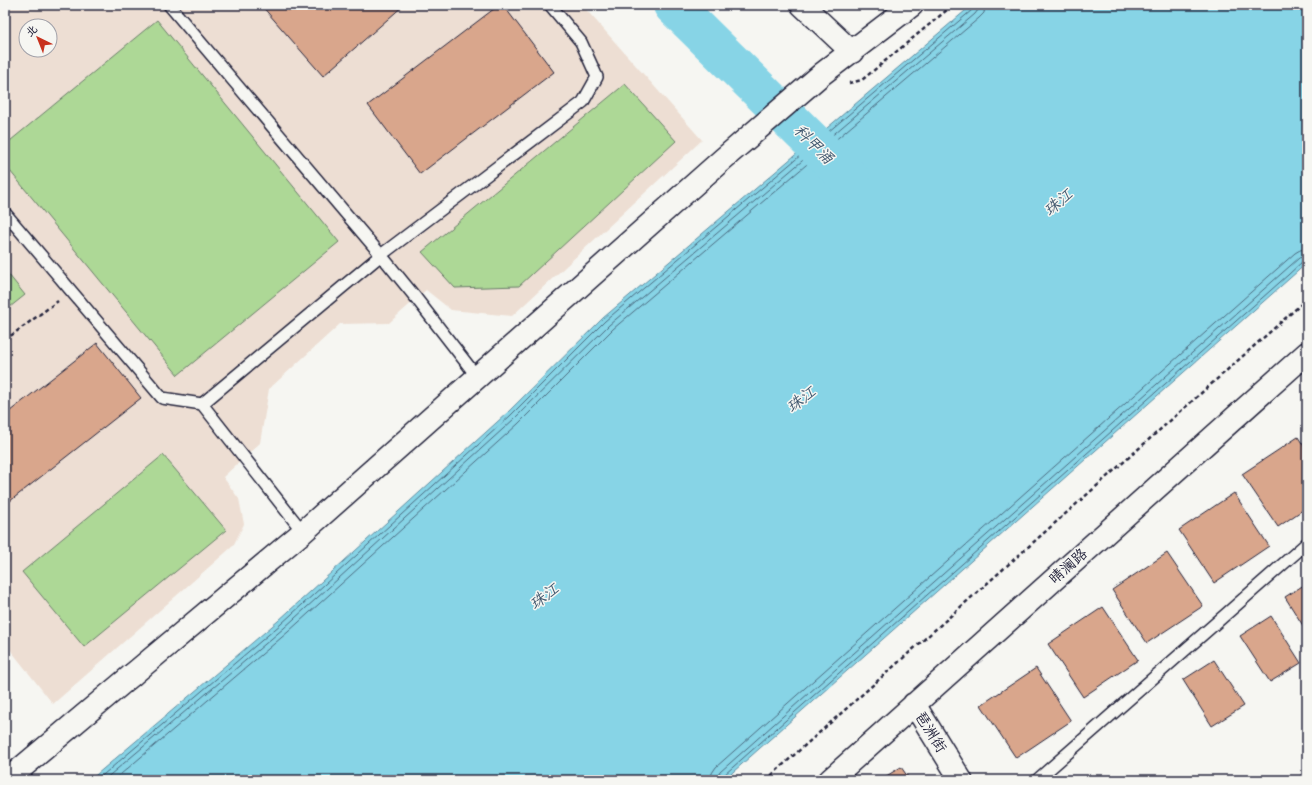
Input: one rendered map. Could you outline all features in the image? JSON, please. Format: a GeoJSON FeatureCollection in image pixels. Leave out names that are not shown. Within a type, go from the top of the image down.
{"type":"FeatureCollection","features":[{"type":"Feature","properties":{"kind":"street"},"geometry":{"type":"LineString","coordinates":[[802,5],[852,52]]}},
{"type":"Feature","properties":{"kind":"street"},"geometry":{"type":"LineString","coordinates":[[8,780],[303,532],[723,159],[822,74],[912,5]]}},
{"type":"Feature","properties":{"kind":"street","name":"晴澜路"},"geometry":{"type":"LineString","coordinates":[[830,780],[1307,352]]}},
{"type":"Feature","properties":{"kind":"street","name":"琶洲街"},"geometry":{"type":"LineString","coordinates":[[914,704],[961,780]]}},
{"type":"Feature","properties":{"kind":"lane"},"geometry":{"type":"LineString","coordinates":[[169,5],[381,255],[478,378]]}},
{"type":"Feature","properties":{"kind":"lane"},"geometry":{"type":"LineString","coordinates":[[202,404],[381,255],[583,102],[597,77],[581,42],[550,5]]}},
{"type":"Feature","properties":{"kind":"lane"},"geometry":{"type":"LineString","coordinates":[[5,213],[162,398],[202,404],[303,532]]}},
{"type":"Feature","properties":{"kind":"lane"},"geometry":{"type":"LineString","coordinates":[[1037,780],[1307,543]]}},
{"type":"Feature","properties":{"kind":"path"},"geometry":{"type":"LineString","coordinates":[[822,74],[839,85],[862,80],[953,5]]}},
{"type":"Feature","properties":{"kind":"path"},"geometry":{"type":"LineString","coordinates":[[5,340],[71,291]]}},
{"type":"Feature","properties":{"kind":"path"},"geometry":{"type":"LineString","coordinates":[[766,780],[1307,299]]}},
{"type":"Feature","properties":{"kind":"shaded area"},"geometry":{"type":"Polygon","coordinates":[[[5,5],[582,5],[702,140],[512,316],[451,310],[426,290],[389,323],[340,324],[269,389],[260,443],[223,477],[239,499],[244,524],[233,546],[53,704],[5,643],[5,5]]]}},
{"type":"Feature","properties":{"kind":"green space"},"geometry":{"type":"Polygon","coordinates":[[[157,20],[339,242],[178,375],[5,165],[5,145],[157,20]]]}},
{"type":"Feature","properties":{"kind":"green space"},"geometry":{"type":"Polygon","coordinates":[[[625,84],[676,141],[519,286],[455,288],[422,252],[625,84]]]}},
{"type":"Feature","properties":{"kind":"green space"},"geometry":{"type":"Polygon","coordinates":[[[5,270],[25,295],[5,311],[5,270]]]}},
{"type":"Feature","properties":{"kind":"green space"},"geometry":{"type":"Polygon","coordinates":[[[163,455],[226,530],[84,647],[22,572],[163,455]]]}},
{"type":"Feature","properties":{"kind":"water","name":"珠江"},"geometry":{"type":"Polygon","coordinates":[[[972,5],[1307,5],[1307,263],[724,780],[90,780],[278,621],[507,413],[603,318],[972,5]]]}},
{"type":"Feature","properties":{"kind":"building"},"geometry":{"type":"Polygon","coordinates":[[[261,5],[404,5],[323,76],[261,5]]]}},
{"type":"Feature","properties":{"kind":"building"},"geometry":{"type":"Polygon","coordinates":[[[499,5],[503,5],[554,72],[420,174],[368,105],[499,5]]]}},
{"type":"Feature","properties":{"kind":"building"},"geometry":{"type":"Polygon","coordinates":[[[97,343],[141,398],[5,505],[5,415],[97,343]]]}},
{"type":"Feature","properties":{"kind":"building"},"geometry":{"type":"Polygon","coordinates":[[[1298,437],[1307,451],[1307,507],[1278,527],[1242,474],[1298,437]]]}},
{"type":"Feature","properties":{"kind":"building"},"geometry":{"type":"Polygon","coordinates":[[[1234,493],[1269,546],[1214,583],[1179,530],[1234,493]]]}},
{"type":"Feature","properties":{"kind":"building"},"geometry":{"type":"Polygon","coordinates":[[[1167,553],[1203,606],[1147,643],[1112,590],[1167,553]]]}},
{"type":"Feature","properties":{"kind":"building"},"geometry":{"type":"Polygon","coordinates":[[[1307,583],[1307,632],[1285,597],[1307,583]]]}},
{"type":"Feature","properties":{"kind":"building"},"geometry":{"type":"Polygon","coordinates":[[[1103,607],[1138,660],[1083,697],[1048,644],[1103,607]]]}},
{"type":"Feature","properties":{"kind":"building"},"geometry":{"type":"Polygon","coordinates":[[[1271,616],[1301,663],[1270,682],[1240,636],[1271,616]]]}},
{"type":"Feature","properties":{"kind":"building"},"geometry":{"type":"Polygon","coordinates":[[[1214,660],[1244,706],[1212,726],[1183,680],[1214,660]]]}},
{"type":"Feature","properties":{"kind":"building"},"geometry":{"type":"Polygon","coordinates":[[[1036,668],[1071,721],[1016,758],[981,705],[1036,668]]]}},
{"type":"Feature","properties":{"kind":"building"},"geometry":{"type":"Polygon","coordinates":[[[901,767],[910,780],[880,780],[901,767]]]}},
{"type":"Feature","properties":{"kind":"waterway","name":"科甲涌"},"geometry":{"type":"LineString","coordinates":[[673,5],[850,179]]}}]}
